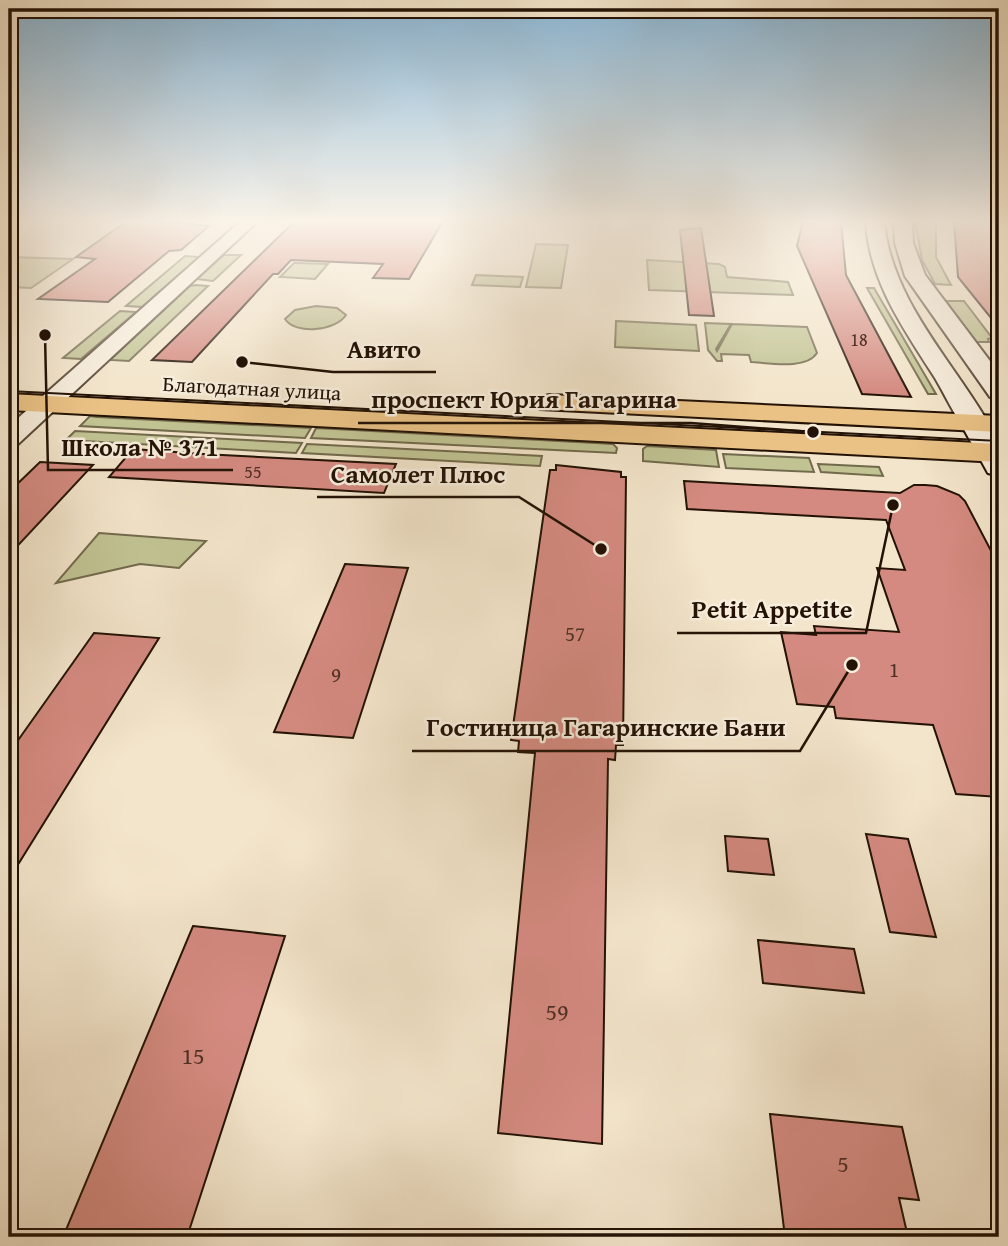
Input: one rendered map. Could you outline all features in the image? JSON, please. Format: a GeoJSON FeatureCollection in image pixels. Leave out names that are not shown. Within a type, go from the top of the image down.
{"type":"FeatureCollection","features":[{"type":"Feature","properties":{"kind":"main road","name":"Благодатная улица"},"geometry":{"type":"LineString","coordinates":[[9,402],[74,380],[116,382]]}},
{"type":"Feature","properties":{"kind":"main road","name":"Благодатная улица"},"geometry":{"type":"LineString","coordinates":[[45,391],[993,444]]}},
{"type":"Feature","properties":{"kind":"main road"},"geometry":{"type":"LineString","coordinates":[[526,402],[993,444]]}},
{"type":"Feature","properties":{"kind":"street"},"geometry":{"type":"LineString","coordinates":[[74,380],[185,279]]}},
{"type":"Feature","properties":{"kind":"street"},"geometry":{"type":"LineString","coordinates":[[886,279],[993,444]]}},
{"type":"Feature","properties":{"kind":"street"},"geometry":{"type":"LineString","coordinates":[[918,279],[999,390]]}},
{"type":"Feature","properties":{"kind":"street"},"geometry":{"type":"LineString","coordinates":[[9,439],[45,391]]}},
{"type":"Feature","properties":{"kind":"green space"},"geometry":{"type":"Polygon","coordinates":[[[9,279],[44,279],[31,288],[9,287],[9,279]]]}},
{"type":"Feature","properties":{"kind":"green space"},"geometry":{"type":"Polygon","coordinates":[[[158,279],[174,279],[142,307],[126,306],[158,279]]]}},
{"type":"Feature","properties":{"kind":"green space"},"geometry":{"type":"Polygon","coordinates":[[[474,279],[522,279],[520,287],[472,285],[474,279]]]}},
{"type":"Feature","properties":{"kind":"green space"},"geometry":{"type":"Polygon","coordinates":[[[528,279],[562,279],[561,288],[526,287],[528,279]]]}},
{"type":"Feature","properties":{"kind":"green space"},"geometry":{"type":"Polygon","coordinates":[[[648,279],[753,279],[788,282],[793,295],[649,290],[648,279]]]}},
{"type":"Feature","properties":{"kind":"green space"},"geometry":{"type":"Polygon","coordinates":[[[932,279],[948,279],[951,285],[935,284],[932,279]]]}},
{"type":"Feature","properties":{"kind":"green space"},"geometry":{"type":"Polygon","coordinates":[[[190,286],[208,286],[129,361],[110,360],[190,286]]]}},
{"type":"Feature","properties":{"kind":"green space"},"geometry":{"type":"Polygon","coordinates":[[[867,288],[874,288],[936,394],[928,394],[867,288]]]}},
{"type":"Feature","properties":{"kind":"green space"},"geometry":{"type":"Polygon","coordinates":[[[946,301],[964,301],[992,338],[988,339],[989,342],[976,342],[946,301]]]}},
{"type":"Feature","properties":{"kind":"green space"},"geometry":{"type":"Polygon","coordinates":[[[316,306],[337,308],[346,315],[334,325],[316,329],[297,327],[285,319],[295,310],[316,306]]]}},
{"type":"Feature","properties":{"kind":"green space"},"geometry":{"type":"Polygon","coordinates":[[[120,311],[136,312],[81,359],[63,358],[120,311]]]}},
{"type":"Feature","properties":{"kind":"green space"},"geometry":{"type":"Polygon","coordinates":[[[616,321],[696,325],[699,351],[615,347],[616,321]]]}},
{"type":"Feature","properties":{"kind":"green space"},"geometry":{"type":"Polygon","coordinates":[[[705,323],[731,324],[717,351],[732,324],[807,327],[817,353],[805,362],[796,364],[751,362],[749,355],[721,354],[722,361],[717,361],[708,350],[705,323]]]}},
{"type":"Feature","properties":{"kind":"green space"},"geometry":{"type":"Polygon","coordinates":[[[90,416],[311,428],[305,438],[80,426],[90,416]]]}},
{"type":"Feature","properties":{"kind":"green space"},"geometry":{"type":"Polygon","coordinates":[[[316,428],[613,444],[617,448],[616,453],[311,438],[316,428]]]}},
{"type":"Feature","properties":{"kind":"green space"},"geometry":{"type":"Polygon","coordinates":[[[75,431],[302,443],[296,453],[66,440],[75,431]]]}},
{"type":"Feature","properties":{"kind":"green space"},"geometry":{"type":"Polygon","coordinates":[[[307,444],[542,456],[540,466],[302,453],[307,444]]]}},
{"type":"Feature","properties":{"kind":"green space"},"geometry":{"type":"Polygon","coordinates":[[[647,446],[716,450],[719,467],[643,461],[643,449],[647,446]]]}},
{"type":"Feature","properties":{"kind":"green space"},"geometry":{"type":"Polygon","coordinates":[[[723,454],[809,458],[814,472],[726,468],[723,454]]]}},
{"type":"Feature","properties":{"kind":"green space"},"geometry":{"type":"Polygon","coordinates":[[[818,464],[879,467],[883,476],[821,472],[818,464]]]}},
{"type":"Feature","properties":{"kind":"green space"},"geometry":{"type":"Polygon","coordinates":[[[99,533],[206,541],[179,568],[140,564],[56,583],[99,533]]]}},
{"type":"Feature","properties":{"kind":"building"},"geometry":{"type":"Polygon","coordinates":[[[66,279],[135,279],[108,302],[38,299],[66,279]]]}},
{"type":"Feature","properties":{"kind":"building"},"geometry":{"type":"Polygon","coordinates":[[[235,279],[268,279],[192,362],[152,360],[235,279]]]}},
{"type":"Feature","properties":{"kind":"building"},"geometry":{"type":"Polygon","coordinates":[[[685,279],[709,279],[714,316],[689,315],[685,279]]]}},
{"type":"Feature","properties":{"kind":"building"},"geometry":{"type":"Polygon","coordinates":[[[812,279],[848,279],[911,397],[862,394],[812,279]]]}},
{"type":"Feature","properties":{"kind":"building"},"geometry":{"type":"Polygon","coordinates":[[[960,279],[999,279],[999,328],[960,279]]]}},
{"type":"Feature","properties":{"kind":"building"},"geometry":{"type":"Polygon","coordinates":[[[133,449],[396,464],[384,493],[109,477],[133,449]]]}},
{"type":"Feature","properties":{"kind":"building"},"geometry":{"type":"Polygon","coordinates":[[[40,462],[93,465],[9,555],[9,492],[40,462]]]}},
{"type":"Feature","properties":{"kind":"building"},"geometry":{"type":"Polygon","coordinates":[[[556,465],[621,472],[621,477],[626,477],[623,745],[616,745],[615,760],[608,759],[602,1144],[498,1133],[535,753],[518,752],[519,741],[511,740],[550,470],[556,470],[556,465]]]}},
{"type":"Feature","properties":{"kind":"building"},"geometry":{"type":"Polygon","coordinates":[[[684,481],[900,493],[914,485],[925,485],[937,486],[959,495],[965,501],[999,566],[999,797],[956,794],[933,725],[836,718],[834,707],[797,704],[781,632],[816,635],[814,626],[899,632],[877,568],[905,570],[886,520],[687,509],[684,481]]]}},
{"type":"Feature","properties":{"kind":"building"},"geometry":{"type":"Polygon","coordinates":[[[345,564],[408,568],[353,738],[274,732],[345,564]]]}},
{"type":"Feature","properties":{"kind":"building"},"geometry":{"type":"Polygon","coordinates":[[[94,633],[159,638],[9,879],[9,753],[94,633]]]}},
{"type":"Feature","properties":{"kind":"building"},"geometry":{"type":"Polygon","coordinates":[[[866,834],[908,839],[936,937],[890,932],[866,834]]]}},
{"type":"Feature","properties":{"kind":"building"},"geometry":{"type":"Polygon","coordinates":[[[725,836],[768,839],[774,875],[728,871],[725,836]]]}},
{"type":"Feature","properties":{"kind":"building"},"geometry":{"type":"Polygon","coordinates":[[[193,926],[285,936],[187,1237],[63,1237],[193,926]]]}},
{"type":"Feature","properties":{"kind":"building"},"geometry":{"type":"Polygon","coordinates":[[[758,940],[854,949],[864,993],[763,983],[758,940]]]}},
{"type":"Feature","properties":{"kind":"building"},"geometry":{"type":"Polygon","coordinates":[[[770,1114],[902,1127],[919,1200],[899,1198],[908,1237],[785,1237],[770,1114]]]}},
{"type":"Feature","properties":{"kind":"tram line"},"geometry":{"type":"LineString","coordinates":[[9,391],[999,441]]}},
{"type":"Feature","properties":{"kind":"place","name":"Школа № 371"},"geometry":{"type":"Point","coordinates":[45,335]}},
{"type":"Feature","properties":{"kind":"place","name":"Авито"},"geometry":{"type":"Point","coordinates":[242,362]}},
{"type":"Feature","properties":{"kind":"place","name":"проспект Юрия Гагарина"},"geometry":{"type":"Point","coordinates":[813,432]}},
{"type":"Feature","properties":{"kind":"place","name":"Petit Appetite"},"geometry":{"type":"Point","coordinates":[893,505]}},
{"type":"Feature","properties":{"kind":"place","name":"Самолет Плюс"},"geometry":{"type":"Point","coordinates":[601,549]}},
{"type":"Feature","properties":{"kind":"place","name":"Гостиница Гагаринские Бани"},"geometry":{"type":"Point","coordinates":[852,665]}}]}
